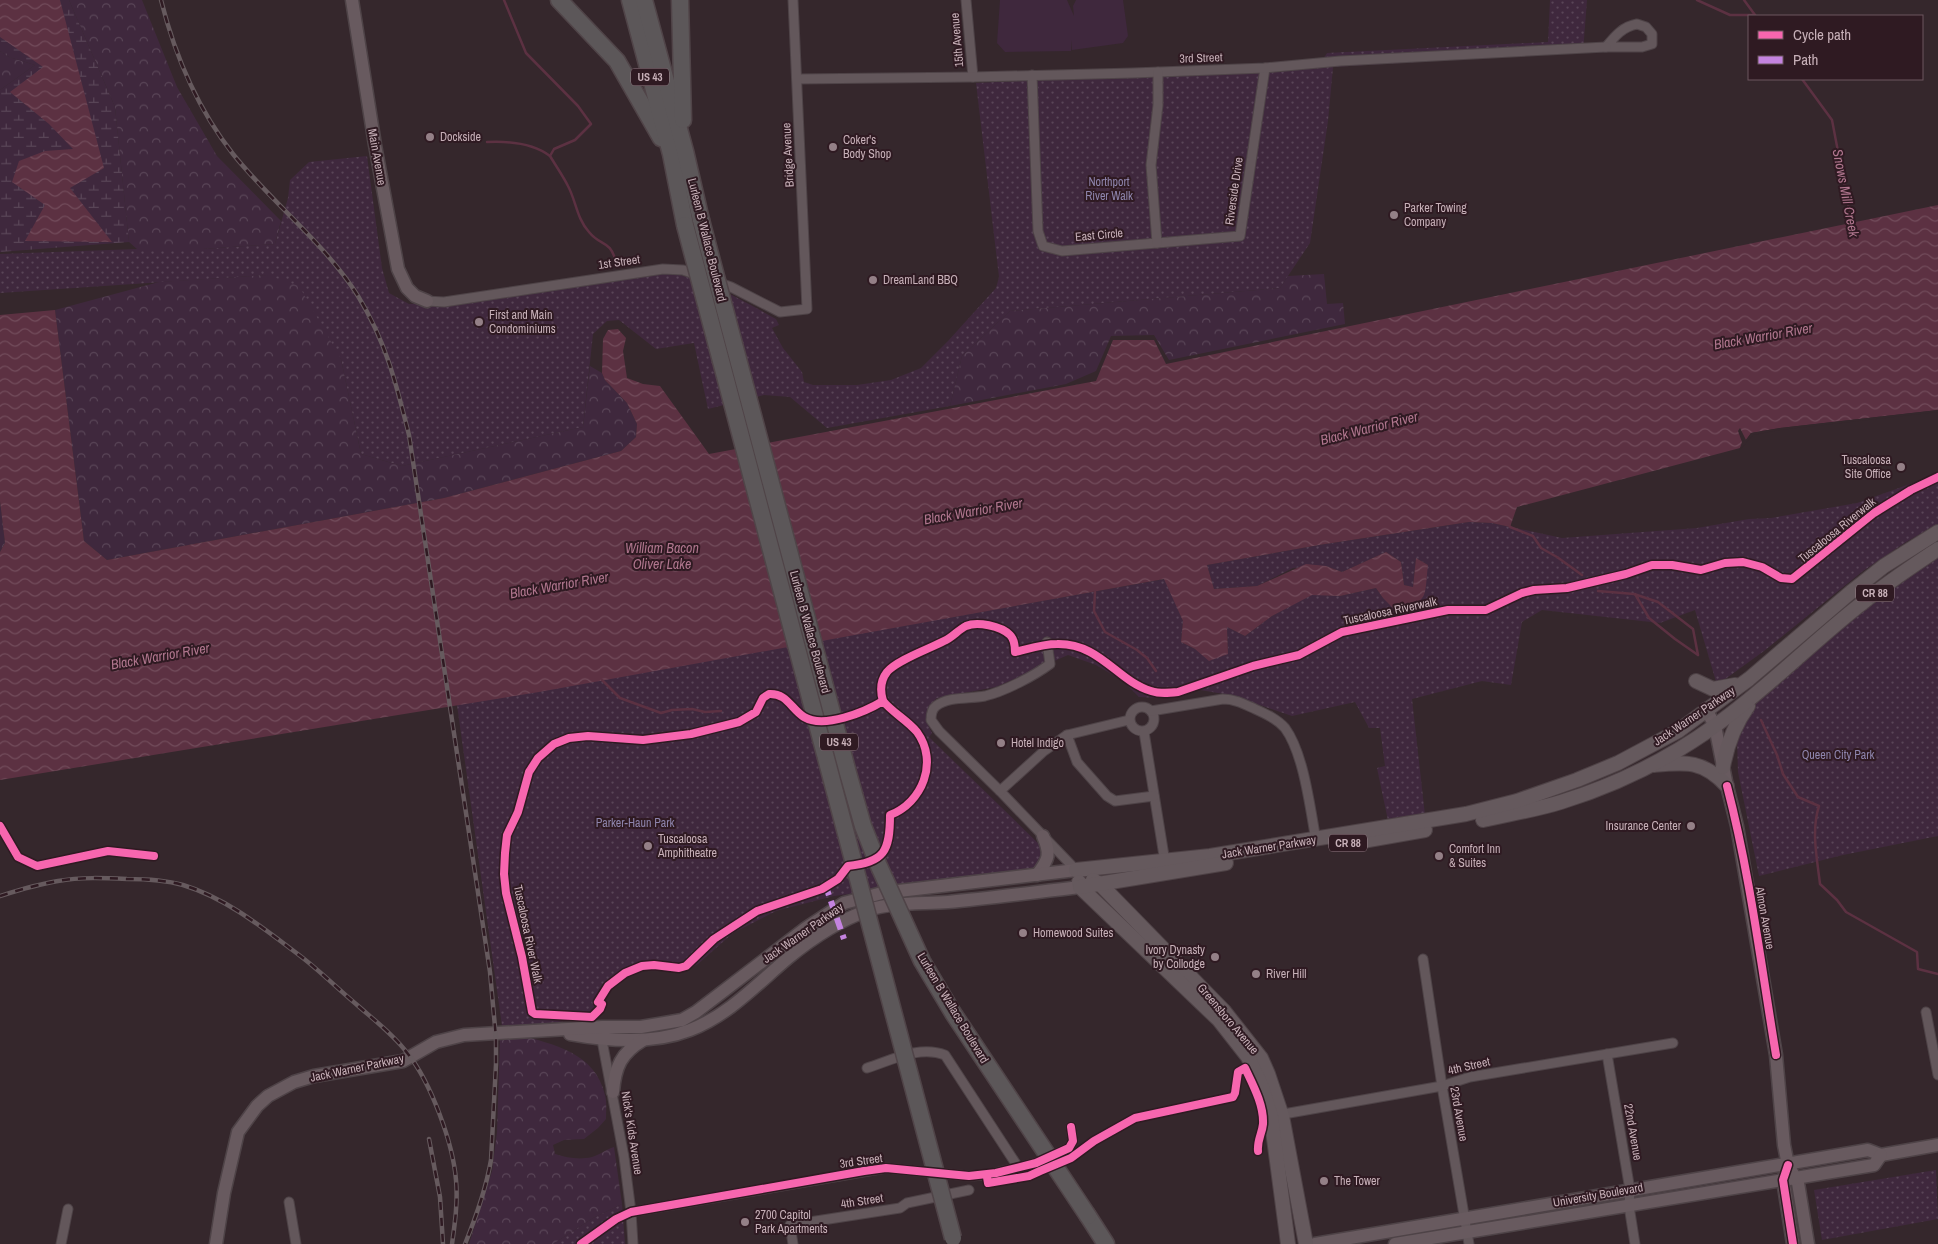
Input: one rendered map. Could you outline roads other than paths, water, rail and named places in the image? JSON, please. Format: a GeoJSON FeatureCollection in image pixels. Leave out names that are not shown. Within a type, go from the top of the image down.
{"type":"FeatureCollection","features":[{"type":"Feature","properties":{"kind":"highway"},"geometry":{"type":"LineString","coordinates":[[559,0],[617,61],[678,153]]}},
{"type":"Feature","properties":{"kind":"highway","name":"Lurleen B Wallace Boulevard"},"geometry":{"type":"LineString","coordinates":[[630,0],[701,220],[848,773],[866,833],[922,961],[953,1013],[1106,1244]]}},
{"type":"Feature","properties":{"kind":"highway","name":"Lurleen B Wallace Boulevard"},"geometry":{"type":"LineString","coordinates":[[644,0],[678,153],[685,225],[954,1241]]}},
{"type":"Feature","properties":{"kind":"highway"},"geometry":{"type":"LineString","coordinates":[[678,153],[680,0]]}},
{"type":"Feature","properties":{"kind":"main road","name":"Main Avenue"},"geometry":{"type":"LineString","coordinates":[[352,0],[375,145],[398,269],[407,288],[415,296],[427,301]]}},
{"type":"Feature","properties":{"kind":"main road","name":"Jack Warner Parkway"},"geometry":{"type":"LineString","coordinates":[[216,1244],[224,1193],[238,1132],[257,1106],[268,1096],[294,1082],[314,1076],[403,1061],[436,1042],[464,1035],[517,1031],[602,1032],[682,1020],[696,1012],[806,928],[844,903],[882,893],[1076,870],[1165,862],[1316,840],[1481,811],[1517,802],[1618,763],[1671,734],[1743,684],[1851,592],[1903,553],[1938,532]]}},
{"type":"Feature","properties":{"kind":"main road","name":"Jack Warner Parkway"},"geometry":{"type":"LineString","coordinates":[[602,1032],[644,1040],[690,1030],[720,1015],[789,957],[814,940],[839,924],[872,909],[974,900],[1100,884],[1381,838],[1508,815],[1560,803],[1651,766],[1715,726],[1756,694],[1860,604],[1902,572],[1938,549]]}},
{"type":"Feature","properties":{"kind":"main road"},"geometry":{"type":"LineString","coordinates":[[1696,681],[1713,689],[1743,684]]}},
{"type":"Feature","properties":{"kind":"main road"},"geometry":{"type":"LineString","coordinates":[[1723,767],[1727,748],[1736,724],[1756,694]]}},
{"type":"Feature","properties":{"kind":"main road","name":"Almon Avenue"},"geometry":{"type":"LineString","coordinates":[[1706,709],[1715,726],[1737,826],[1762,963],[1776,1055],[1784,1145],[1788,1165],[1797,1178],[1808,1244]]}},
{"type":"Feature","properties":{"kind":"main road"},"geometry":{"type":"LineString","coordinates":[[1651,766],[1699,764],[1712,771],[1727,786]]}},
{"type":"Feature","properties":{"kind":"main road"},"geometry":{"type":"LineString","coordinates":[[1037,875],[1046,863],[1049,853],[1043,836]]}},
{"type":"Feature","properties":{"kind":"main road"},"geometry":{"type":"LineString","coordinates":[[1076,870],[1080,887]]}},
{"type":"Feature","properties":{"kind":"main road","name":"Greensboro Avenue"},"geometry":{"type":"LineString","coordinates":[[1076,870],[1100,884],[1195,980],[1245,1036],[1261,1058],[1268,1074],[1306,1244]]}},
{"type":"Feature","properties":{"kind":"main road"},"geometry":{"type":"LineString","coordinates":[[1122,906],[1119,898],[1122,885],[1134,877]]}},
{"type":"Feature","properties":{"kind":"main road","name":"Greensboro Avenue"},"geometry":{"type":"LineString","coordinates":[[1080,887],[1219,1020],[1248,1057],[1276,1115],[1288,1244]]}},
{"type":"Feature","properties":{"kind":"main road"},"geometry":{"type":"LineString","coordinates":[[613,1092],[614,1080],[619,1064],[628,1050],[644,1040]]}},
{"type":"Feature","properties":{"kind":"main road","name":"University Boulevard"},"geometry":{"type":"LineString","coordinates":[[1315,1244],[1868,1150],[1881,1155],[1938,1145]]}},
{"type":"Feature","properties":{"kind":"main road","name":"University Boulevard"},"geometry":{"type":"LineString","coordinates":[[1395,1244],[1468,1238],[1629,1206],[1874,1165],[1881,1155]]}},
{"type":"Feature","properties":{"kind":"main road","name":"Almon Avenue"},"geometry":{"type":"LineString","coordinates":[[1788,1165],[1783,1180],[1793,1244]]}},
{"type":"Feature","properties":{"kind":"street","name":"Bridge Avenue"},"geometry":{"type":"LineString","coordinates":[[794,0],[807,309]]}},
{"type":"Feature","properties":{"kind":"street","name":"15th Avenue"},"geometry":{"type":"LineString","coordinates":[[966,0],[973,78]]}},
{"type":"Feature","properties":{"kind":"street","name":"3rd Street"},"geometry":{"type":"LineString","coordinates":[[797,79],[973,78],[1265,68],[1350,60],[1606,47],[1642,47],[1652,44],[1652,34],[1646,27],[1637,24],[1627,26],[1619,31],[1606,47]]}},
{"type":"Feature","properties":{"kind":"street","name":"Riverside Drive"},"geometry":{"type":"LineString","coordinates":[[1157,243],[1240,236],[1265,68]]}},
{"type":"Feature","properties":{"kind":"street"},"geometry":{"type":"LineString","coordinates":[[1157,243],[1151,164],[1158,105],[1158,72]]}},
{"type":"Feature","properties":{"kind":"street","name":"East Circle"},"geometry":{"type":"LineString","coordinates":[[1032,75],[1038,231],[1044,246],[1062,251],[1157,243]]}},
{"type":"Feature","properties":{"kind":"street","name":"1st Street"},"geometry":{"type":"LineString","coordinates":[[427,301],[444,302],[663,269],[683,270],[730,287],[780,312],[807,309]]}},
{"type":"Feature","properties":{"kind":"street","name":"Greensboro Avenue"},"geometry":{"type":"LineString","coordinates":[[1047,642],[1050,664],[1041,671],[985,696],[947,701],[936,706],[932,711],[931,720],[939,731],[1076,870]]}},
{"type":"Feature","properties":{"kind":"street"},"geometry":{"type":"LineString","coordinates":[[1151,711],[1232,699],[1273,718],[1284,727],[1296,752],[1307,791],[1316,840]]}},
{"type":"Feature","properties":{"kind":"street"},"geometry":{"type":"LineString","coordinates":[[1145,707],[1154,716],[1151,728],[1144,732],[1136,730],[1129,720],[1131,713],[1137,708],[1145,707]]}},
{"type":"Feature","properties":{"kind":"street"},"geometry":{"type":"LineString","coordinates":[[1000,791],[1044,751],[1067,735],[1080,730],[1129,720]]}},
{"type":"Feature","properties":{"kind":"street"},"geometry":{"type":"LineString","coordinates":[[1144,732],[1165,862]]}},
{"type":"Feature","properties":{"kind":"street"},"geometry":{"type":"LineString","coordinates":[[1067,735],[1077,762],[1107,796],[1115,801],[1154,796]]}},
{"type":"Feature","properties":{"kind":"street","name":"23rd Avenue"},"geometry":{"type":"LineString","coordinates":[[1423,959],[1468,1238]]}},
{"type":"Feature","properties":{"kind":"street"},"geometry":{"type":"LineString","coordinates":[[1926,1012],[1938,1076]]}},
{"type":"Feature","properties":{"kind":"street"},"geometry":{"type":"LineString","coordinates":[[1929,1026],[1938,1019]]}},
{"type":"Feature","properties":{"kind":"street","name":"Nick's Kids Avenue"},"geometry":{"type":"LineString","coordinates":[[602,1032],[624,1157],[633,1244]]}},
{"type":"Feature","properties":{"kind":"street","name":"4th Street"},"geometry":{"type":"LineString","coordinates":[[1276,1115],[1442,1086],[1470,1078],[1673,1043]]}},
{"type":"Feature","properties":{"kind":"street"},"geometry":{"type":"LineString","coordinates":[[867,1068],[927,1050],[945,1054],[1018,1167]]}},
{"type":"Feature","properties":{"kind":"street","name":"22nd Avenue"},"geometry":{"type":"LineString","coordinates":[[1607,1054],[1630,1190],[1629,1206],[1635,1244]]}},
{"type":"Feature","properties":{"kind":"street","name":"3rd Street"},"geometry":{"type":"LineString","coordinates":[[631,1212],[886,1168],[969,1176],[987,1175],[1036,1163],[1069,1148],[1073,1141],[1071,1127]]}},
{"type":"Feature","properties":{"kind":"street","name":"4th Street"},"geometry":{"type":"LineString","coordinates":[[793,1244],[790,1225],[900,1208],[907,1203],[969,1190]]}},
{"type":"Feature","properties":{"kind":"street"},"geometry":{"type":"LineString","coordinates":[[289,1202],[296,1244]]}},
{"type":"Feature","properties":{"kind":"street"},"geometry":{"type":"LineString","coordinates":[[61,1244],[68,1210]]}},
{"type":"Feature","properties":{"kind":"water"},"geometry":{"type":"Polygon","coordinates":[[[0,0],[60,0],[104,168],[70,188],[112,242],[25,241],[45,205],[12,182],[19,161],[45,151],[73,149],[49,124],[10,92],[43,67],[0,37],[0,0]]]}},
{"type":"Feature","properties":{"kind":"water","name":"William Bacon Oliver Lake"},"geometry":{"type":"Polygon","coordinates":[[[1938,205],[1938,410],[1751,433],[1740,448],[1517,507],[1510,527],[1492,523],[1469,522],[1319,545],[1207,565],[1214,589],[1257,586],[1306,564],[1326,566],[1342,572],[1386,552],[1401,562],[1404,585],[1413,587],[1416,558],[1428,565],[1425,592],[1423,597],[1414,604],[1393,608],[1376,588],[1340,596],[1312,595],[1272,616],[1245,636],[1227,627],[1228,654],[1209,661],[1195,649],[1181,642],[1183,621],[1164,579],[539,692],[0,780],[0,552],[5,543],[0,501],[0,315],[55,310],[84,541],[107,560],[444,498],[621,451],[636,437],[637,424],[627,403],[605,380],[602,373],[603,339],[608,330],[618,329],[626,338],[623,351],[627,378],[643,384],[660,386],[709,454],[1096,381],[1113,340],[1154,340],[1166,364],[1938,205]]]}},
{"type":"Feature","properties":{"kind":"waterway"},"geometry":{"type":"LineString","coordinates":[[504,0],[526,53],[578,106],[591,124],[575,140],[554,149],[550,156],[568,186],[585,227],[593,237],[608,246],[616,262]]}},
{"type":"Feature","properties":{"kind":"waterway"},"geometry":{"type":"LineString","coordinates":[[1697,0],[1730,15],[1755,15]]}},
{"type":"Feature","properties":{"kind":"waterway","name":"Snows Mill Creek"},"geometry":{"type":"LineString","coordinates":[[1744,0],[1755,15]]}},
{"type":"Feature","properties":{"kind":"waterway","name":"Snows Mill Creek"},"geometry":{"type":"LineString","coordinates":[[1803,80],[1832,120],[1852,225]]}},
{"type":"Feature","properties":{"kind":"waterway"},"geometry":{"type":"LineString","coordinates":[[487,142],[520,144],[536,148],[550,156]]}},
{"type":"Feature","properties":{"kind":"waterway"},"geometry":{"type":"LineString","coordinates":[[1509,525],[1533,536],[1541,548],[1582,575]]}},
{"type":"Feature","properties":{"kind":"waterway"},"geometry":{"type":"LineString","coordinates":[[1598,591],[1634,594],[1658,602],[1693,629],[1698,655]]}},
{"type":"Feature","properties":{"kind":"waterway"},"geometry":{"type":"LineString","coordinates":[[1095,592],[1094,611],[1105,632],[1137,650],[1147,658],[1156,671]]}},
{"type":"Feature","properties":{"kind":"waterway"},"geometry":{"type":"LineString","coordinates":[[1635,594],[1649,618],[1698,655]]}},
{"type":"Feature","properties":{"kind":"waterway"},"geometry":{"type":"LineString","coordinates":[[602,680],[620,698],[661,713],[672,710],[692,709],[705,712],[721,711]]}},
{"type":"Feature","properties":{"kind":"waterway"},"geometry":{"type":"LineString","coordinates":[[1761,720],[1777,755],[1783,774],[1798,797],[1819,806],[1815,835],[1820,884],[1837,900],[1846,912],[1917,952],[1918,969],[1938,974]]}},
{"type":"Feature","properties":{"kind":"railway"},"geometry":{"type":"LineString","coordinates":[[161,0],[180,61],[198,100],[220,136],[248,172],[330,258],[368,313],[383,346],[395,380],[409,435],[490,972],[496,1038],[491,1160],[480,1203],[465,1244]]}},
{"type":"Feature","properties":{"kind":"railway"},"geometry":{"type":"LineString","coordinates":[[0,896],[44,884],[75,879],[141,879],[176,883],[199,891],[229,906],[258,924],[299,955],[390,1034],[417,1066],[425,1081],[440,1114],[454,1165],[457,1196],[452,1244]]}},
{"type":"Feature","properties":{"kind":"railway"},"geometry":{"type":"LineString","coordinates":[[429,1139],[440,1197],[443,1244]]}},
{"type":"Feature","properties":{"kind":"place","name":"Dockside"},"geometry":{"type":"Point","coordinates":[430,137]}},
{"type":"Feature","properties":{"kind":"place","name":"Coker's Body Shop"},"geometry":{"type":"Point","coordinates":[833,147]}},
{"type":"Feature","properties":{"kind":"place","name":"Parker Towing Company"},"geometry":{"type":"Point","coordinates":[1394,215]}},
{"type":"Feature","properties":{"kind":"place","name":"DreamLand BBQ"},"geometry":{"type":"Point","coordinates":[873,280]}},
{"type":"Feature","properties":{"kind":"place","name":"First and Main Condominiums"},"geometry":{"type":"Point","coordinates":[479,322]}},
{"type":"Feature","properties":{"kind":"place","name":"Tuscaloosa Site Office"},"geometry":{"type":"Point","coordinates":[1901,467]}},
{"type":"Feature","properties":{"kind":"place","name":"Hotel Indigo"},"geometry":{"type":"Point","coordinates":[1001,743]}},
{"type":"Feature","properties":{"kind":"place","name":"Insurance Center"},"geometry":{"type":"Point","coordinates":[1691,826]}},
{"type":"Feature","properties":{"kind":"place","name":"Tuscaloosa Amphitheatre"},"geometry":{"type":"Point","coordinates":[648,846]}},
{"type":"Feature","properties":{"kind":"place","name":"Comfort Inn & Suites"},"geometry":{"type":"Point","coordinates":[1439,856]}},
{"type":"Feature","properties":{"kind":"place","name":"Homewood Suites"},"geometry":{"type":"Point","coordinates":[1023,933]}},
{"type":"Feature","properties":{"kind":"place","name":"Ivory Dynasty by Collodge"},"geometry":{"type":"Point","coordinates":[1215,957]}},
{"type":"Feature","properties":{"kind":"place","name":"River Hill"},"geometry":{"type":"Point","coordinates":[1256,974]}},
{"type":"Feature","properties":{"kind":"place","name":"The Tower"},"geometry":{"type":"Point","coordinates":[1324,1181]}},
{"type":"Feature","properties":{"kind":"place","name":"2700 Capitol Park Apartments"},"geometry":{"type":"Point","coordinates":[745,1222]}},
{"type":"Feature","properties":{"kind":"park label","name":"Northport River Walk"},"geometry":{"type":"Point","coordinates":[1109,189]}},
{"type":"Feature","properties":{"kind":"park label","name":"Queen City Park"},"geometry":{"type":"Point","coordinates":[1838,755]}},
{"type":"Feature","properties":{"kind":"park label","name":"Parker-Haun Park"},"geometry":{"type":"Point","coordinates":[635,823]}},
{"type":"Feature","properties":{"kind":"water label","name":"Black Warrior River"},"geometry":{"type":"Point","coordinates":[1763,336]}},
{"type":"Feature","properties":{"kind":"water label","name":"Black Warrior River"},"geometry":{"type":"Point","coordinates":[1369,428]}},
{"type":"Feature","properties":{"kind":"water label","name":"Black Warrior River"},"geometry":{"type":"Point","coordinates":[973,511]}},
{"type":"Feature","properties":{"kind":"water label","name":"Black Warrior River"},"geometry":{"type":"Point","coordinates":[559,585]}},
{"type":"Feature","properties":{"kind":"water label","name":"Black Warrior River"},"geometry":{"type":"Point","coordinates":[160,656]}}]}
